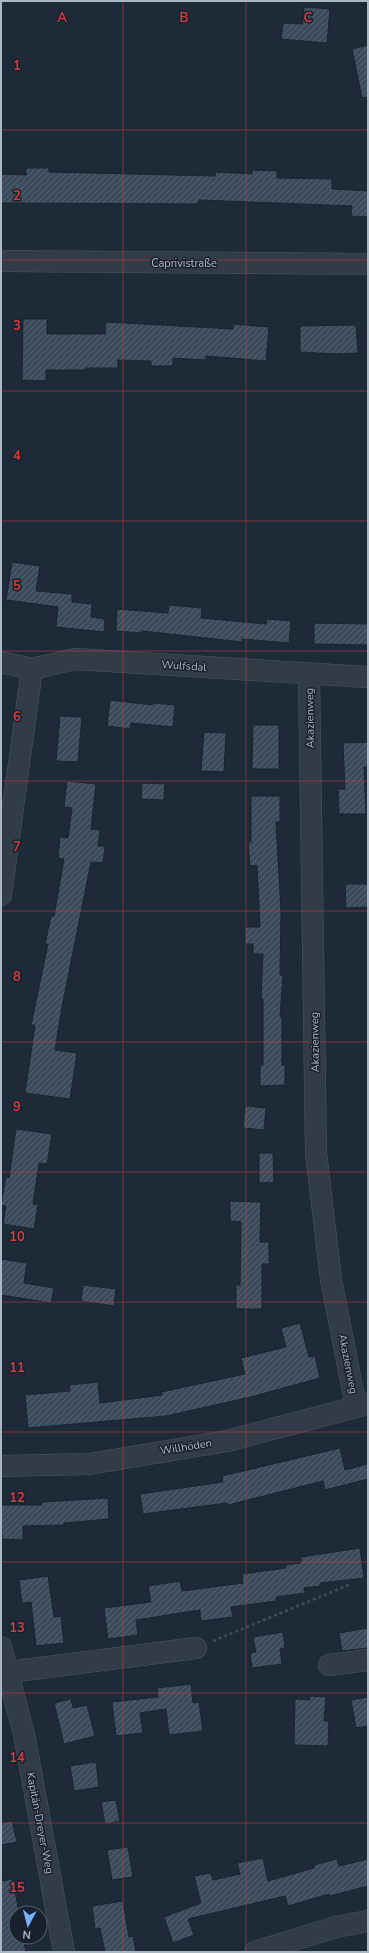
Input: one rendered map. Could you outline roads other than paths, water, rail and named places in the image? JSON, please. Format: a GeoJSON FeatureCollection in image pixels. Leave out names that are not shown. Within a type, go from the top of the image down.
{"type":"FeatureCollection","features":[{"type":"Feature","properties":{"kind":"street","name":"Caprivistraße"},"geometry":{"type":"LineString","coordinates":[[1,261],[368,264]]}},
{"type":"Feature","properties":{"kind":"street","name":"Wulfsdal"},"geometry":{"type":"LineString","coordinates":[[1,662],[32,669],[75,659],[368,677]]}},
{"type":"Feature","properties":{"kind":"street"},"geometry":{"type":"LineString","coordinates":[[1,895],[32,669]]}},
{"type":"Feature","properties":{"kind":"street","name":"Akazienweg"},"geometry":{"type":"LineString","coordinates":[[309,674],[316,1153],[331,1279],[362,1405]]}},
{"type":"Feature","properties":{"kind":"street","name":"Willhöden"},"geometry":{"type":"LineString","coordinates":[[1,1466],[89,1464],[219,1442],[362,1405]]}},
{"type":"Feature","properties":{"kind":"street","name":"Kapitän-Dreyer-Weg"},"geometry":{"type":"LineString","coordinates":[[1,1647],[9,1672],[24,1734],[64,1952]]}},
{"type":"Feature","properties":{"kind":"street"},"geometry":{"type":"LineString","coordinates":[[9,1672],[196,1648]]}},
{"type":"Feature","properties":{"kind":"street"},"geometry":{"type":"LineString","coordinates":[[329,1665],[368,1660]]}},
{"type":"Feature","properties":{"kind":"street"},"geometry":{"type":"LineString","coordinates":[[255,1952],[336,1927],[368,1921]]}}]}
